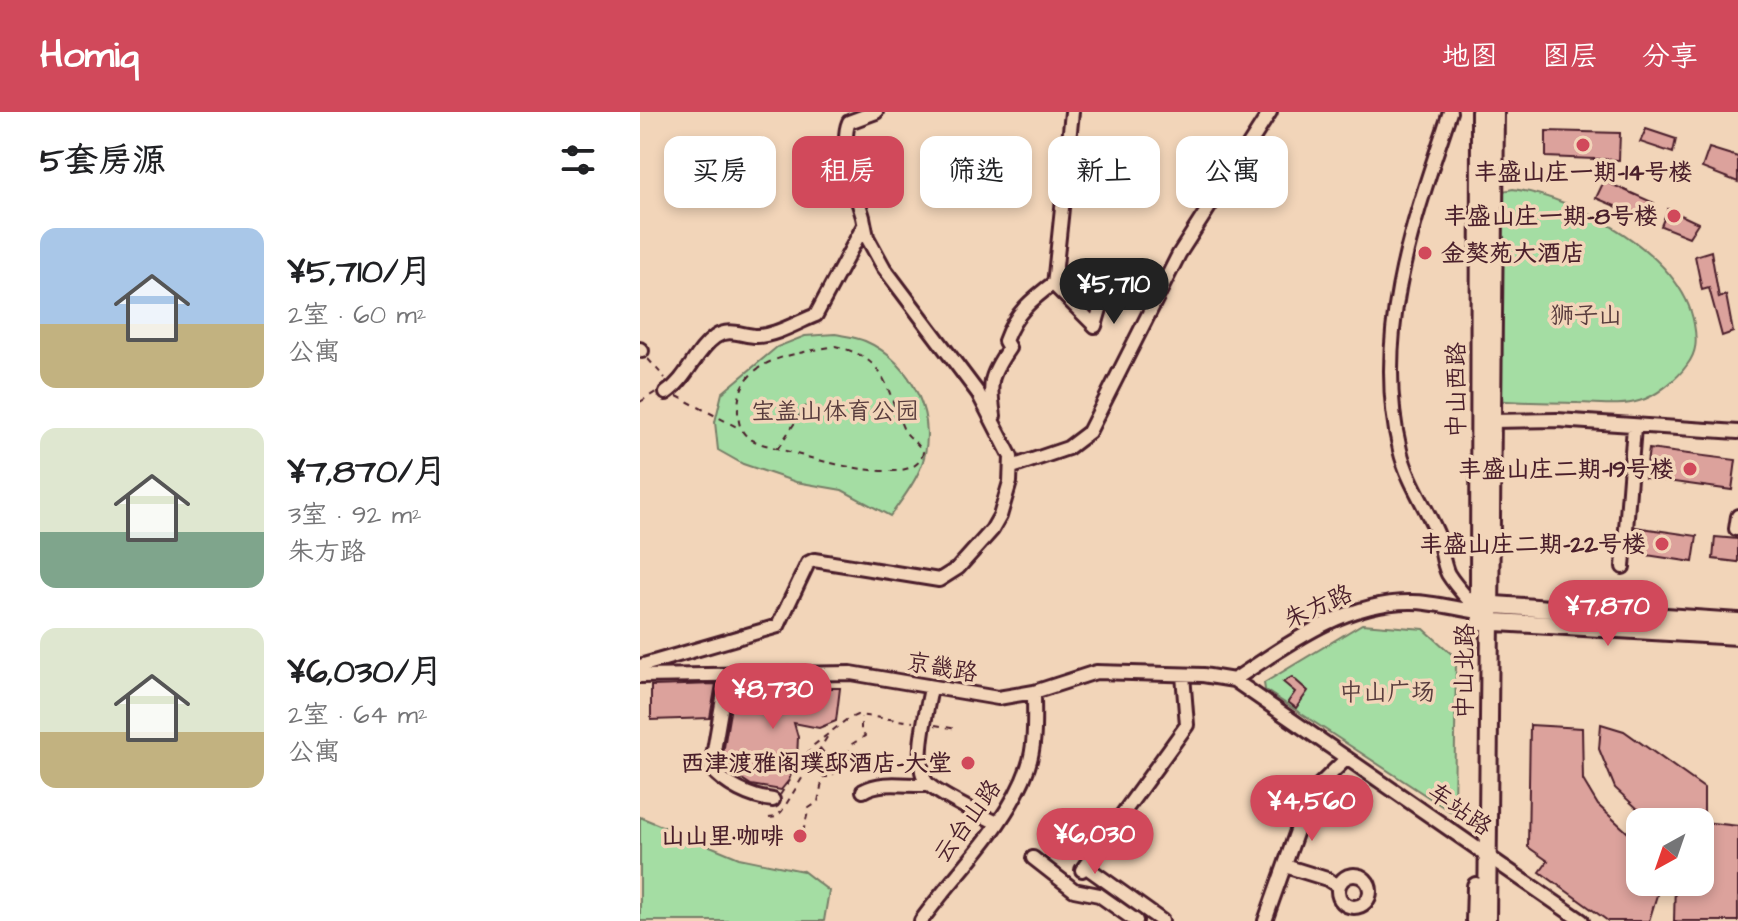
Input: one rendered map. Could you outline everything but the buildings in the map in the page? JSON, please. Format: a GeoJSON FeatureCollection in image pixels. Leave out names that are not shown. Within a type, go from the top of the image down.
{"type":"FeatureCollection","features":[{"type":"Feature","properties":{"kind":"main road","name":"中山西路"},"geometry":{"type":"LineString","coordinates":[[1477,716],[1483,613],[1480,112]]}},
{"type":"Feature","properties":{"kind":"main road","name":"中山西路"},"geometry":{"type":"LineString","coordinates":[[1492,421],[1495,112]]}},
{"type":"Feature","properties":{"kind":"main road","name":"中山北路"},"geometry":{"type":"LineString","coordinates":[[1475,921],[1481,850],[1483,613],[1492,421]]}},
{"type":"Feature","properties":{"kind":"main road","name":"朱方路"},"geometry":{"type":"LineString","coordinates":[[1483,613],[1738,622]]}},
{"type":"Feature","properties":{"kind":"main road","name":"朱方路"},"geometry":{"type":"LineString","coordinates":[[1483,613],[1738,636]]}},
{"type":"Feature","properties":{"kind":"main road","name":"中山北路"},"geometry":{"type":"LineString","coordinates":[[1477,716],[1481,850],[1487,921]]}},
{"type":"Feature","properties":{"kind":"street"},"geometry":{"type":"LineString","coordinates":[[640,666],[778,626],[808,563],[814,560],[932,580],[950,574],[981,545],[1000,516],[1012,467],[1007,446],[952,357],[884,268],[863,227],[845,146],[846,128],[849,122],[876,112]]}},
{"type":"Feature","properties":{"kind":"street"},"geometry":{"type":"LineString","coordinates":[[1063,293],[1055,282],[1072,112]]}},
{"type":"Feature","properties":{"kind":"street"},"geometry":{"type":"LineString","coordinates":[[1012,467],[1068,448],[1089,432],[1179,254],[1270,112]]}},
{"type":"Feature","properties":{"kind":"street"},"geometry":{"type":"LineString","coordinates":[[1450,112],[1426,179],[1406,252],[1393,324],[1392,394],[1400,450],[1417,498],[1436,532],[1448,573],[1483,613]]}},
{"type":"Feature","properties":{"kind":"street"},"geometry":{"type":"LineString","coordinates":[[670,390],[717,335],[727,331],[759,336],[816,315],[863,227]]}},
{"type":"Feature","properties":{"kind":"street"},"geometry":{"type":"LineString","coordinates":[[995,424],[990,384],[993,370],[1009,348],[1005,341],[1012,322],[1026,303],[1055,282]]}},
{"type":"Feature","properties":{"kind":"street"},"geometry":{"type":"LineString","coordinates":[[1492,421],[1557,420],[1738,432]]}},
{"type":"Feature","properties":{"kind":"street"},"geometry":{"type":"LineString","coordinates":[[1623,567],[1634,427]]}},
{"type":"Feature","properties":{"kind":"street","name":"朱方路"},"geometry":{"type":"LineString","coordinates":[[1234,680],[1301,636],[1354,612],[1411,602],[1483,613]]}},
{"type":"Feature","properties":{"kind":"street","name":"京畿路"},"geometry":{"type":"LineString","coordinates":[[640,676],[851,673],[998,698],[1034,692],[1096,672],[1234,680]]}},
{"type":"Feature","properties":{"kind":"street"},"geometry":{"type":"LineString","coordinates":[[727,675],[711,768],[720,779],[741,790],[761,799],[773,800]]}},
{"type":"Feature","properties":{"kind":"street"},"geometry":{"type":"LineString","coordinates":[[1162,921],[1083,868],[1187,725],[1183,675]]}},
{"type":"Feature","properties":{"kind":"street","name":"车站路"},"geometry":{"type":"LineString","coordinates":[[1234,680],[1582,921]]}},
{"type":"Feature","properties":{"kind":"street"},"geometry":{"type":"LineString","coordinates":[[931,688],[921,764],[927,785],[940,795],[997,823]]}},
{"type":"Feature","properties":{"kind":"street","name":"云台山路"},"geometry":{"type":"LineString","coordinates":[[921,921],[1012,802],[1029,766],[1034,733],[1034,692]]}},
{"type":"Feature","properties":{"kind":"street"},"geometry":{"type":"LineString","coordinates":[[1265,921],[1310,794],[1347,758]]}},
{"type":"Feature","properties":{"kind":"street"},"geometry":{"type":"LineString","coordinates":[[863,791],[884,783],[927,785]]}},
{"type":"Feature","properties":{"kind":"street"},"geometry":{"type":"LineString","coordinates":[[1033,858],[1074,890],[1099,895],[1136,921]]}},
{"type":"Feature","properties":{"kind":"street"},"geometry":{"type":"LineString","coordinates":[[1285,866],[1298,873],[1327,879],[1338,886],[1341,902],[1354,907],[1369,897],[1367,882],[1354,875],[1344,878],[1338,886]]}},
{"type":"Feature","properties":{"kind":"street"},"geometry":{"type":"LineString","coordinates":[[1354,907],[1358,921]]}},
{"type":"Feature","properties":{"kind":"path"},"geometry":{"type":"LineString","coordinates":[[641,350],[670,390],[740,430],[746,438],[805,457],[880,471],[905,470],[923,457],[920,446],[906,433],[895,398],[878,371],[861,355],[835,346],[778,360],[749,373],[744,379],[739,398],[740,430]]}},
{"type":"Feature","properties":{"kind":"path"},"geometry":{"type":"LineString","coordinates":[[640,402],[657,392],[670,390]]}},
{"type":"Feature","properties":{"kind":"path"},"geometry":{"type":"LineString","coordinates":[[777,448],[806,406]]}},
{"type":"Feature","properties":{"kind":"path"},"geometry":{"type":"LineString","coordinates":[[773,800],[791,783],[814,745],[846,720],[860,715],[957,729]]}},
{"type":"Feature","properties":{"kind":"path"},"geometry":{"type":"LineString","coordinates":[[803,832],[809,808],[818,802],[823,777],[831,777],[852,744],[865,736],[861,732],[860,715]]}},
{"type":"Feature","properties":{"kind":"path"},"geometry":{"type":"LineString","coordinates":[[769,818],[776,817],[782,811],[829,732]]}},
{"type":"Feature","properties":{"kind":"path"},"geometry":{"type":"LineString","coordinates":[[819,748],[837,769]]}},
{"type":"Feature","properties":{"kind":"green space","name":"狮子山"},"geometry":{"type":"Polygon","coordinates":[[[1513,189],[1567,204],[1595,217],[1648,253],[1670,275],[1685,298],[1696,341],[1690,360],[1666,386],[1646,399],[1624,404],[1493,400],[1503,191],[1513,189]]]}},
{"type":"Feature","properties":{"kind":"green space","name":"宝盖山体育公园"},"geometry":{"type":"Polygon","coordinates":[[[835,334],[865,341],[882,350],[909,378],[924,413],[926,451],[920,469],[890,516],[842,490],[796,482],[743,464],[718,450],[715,422],[722,393],[777,347],[805,336],[835,334]]]}},
{"type":"Feature","properties":{"kind":"green space","name":"中山广场"},"geometry":{"type":"Polygon","coordinates":[[[1362,624],[1424,629],[1456,658],[1454,814],[1265,690],[1264,683],[1362,624]]]}},
{"type":"Feature","properties":{"kind":"green space"},"geometry":{"type":"Polygon","coordinates":[[[640,817],[739,858],[803,871],[829,891],[824,921],[640,921],[640,817]]]}},
{"type":"Feature","properties":{"kind":"place","name":"丰盛山庄一期-14号楼"},"geometry":{"type":"Point","coordinates":[1583,145]}},
{"type":"Feature","properties":{"kind":"place","name":"丰盛山庄一期-8号楼"},"geometry":{"type":"Point","coordinates":[1674,216]}},
{"type":"Feature","properties":{"kind":"place","name":"金獒苑大酒店"},"geometry":{"type":"Point","coordinates":[1425,253]}},
{"type":"Feature","properties":{"kind":"place","name":"丰盛山庄二期-19号楼"},"geometry":{"type":"Point","coordinates":[1690,469]}},
{"type":"Feature","properties":{"kind":"place","name":"丰盛山庄二期-22号楼"},"geometry":{"type":"Point","coordinates":[1662,544]}},
{"type":"Feature","properties":{"kind":"place","name":"西津渡雅阁璞邸酒店-大堂"},"geometry":{"type":"Point","coordinates":[968,763]}},
{"type":"Feature","properties":{"kind":"place","name":"山山里·咖啡"},"geometry":{"type":"Point","coordinates":[800,836]}}]}
